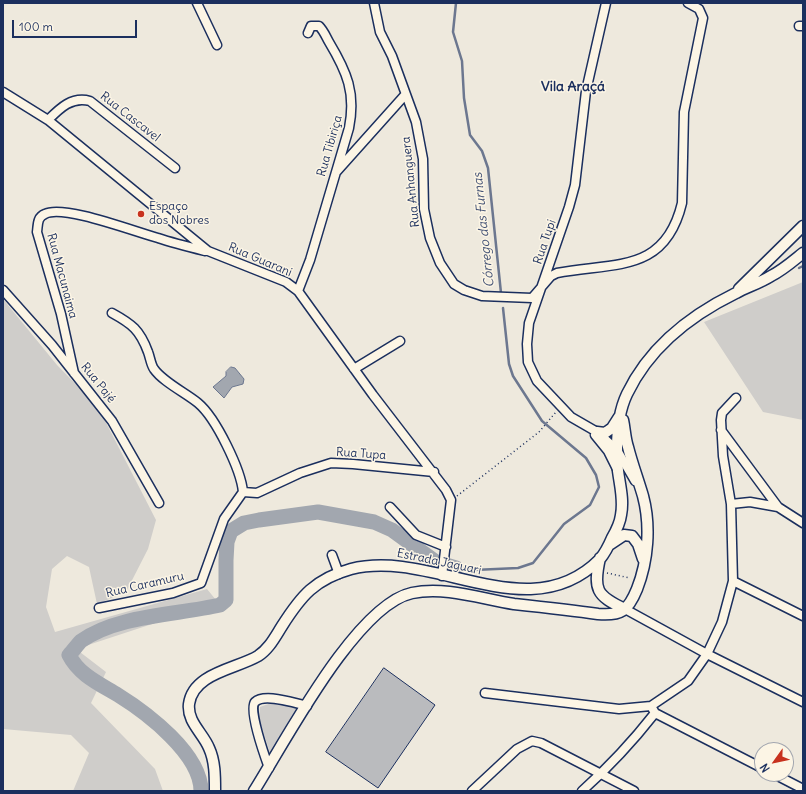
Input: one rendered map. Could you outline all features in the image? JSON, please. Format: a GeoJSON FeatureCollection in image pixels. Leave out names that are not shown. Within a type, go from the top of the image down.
{"type":"FeatureCollection","features":[{"type":"Feature","properties":{"kind":"main road"},"geometry":{"type":"LineString","coordinates":[[736,292],[803,226]]}},
{"type":"Feature","properties":{"kind":"main road"},"geometry":{"type":"LineString","coordinates":[[597,432],[605,433],[612,428],[621,412],[626,396],[642,367],[661,346],[698,314],[736,292],[772,276],[803,254]]}},
{"type":"Feature","properties":{"kind":"main road"},"geometry":{"type":"LineString","coordinates":[[254,791],[306,706],[347,644],[371,618],[398,597],[412,593],[439,592],[612,615],[620,613],[625,609],[634,596],[640,580],[644,563],[647,530],[643,498],[628,447],[621,412]]}},
{"type":"Feature","properties":{"kind":"main road","name":"Estrada Jaguari"},"geometry":{"type":"LineString","coordinates":[[216,791],[212,758],[208,745],[198,732],[189,710],[192,693],[204,681],[247,662],[270,646],[302,596],[312,588],[350,569],[388,564],[442,572],[493,586],[536,590],[553,587],[571,580],[600,558],[609,545],[621,515],[622,492],[618,472],[617,450],[621,412]]}},
{"type":"Feature","properties":{"kind":"main road"},"geometry":{"type":"LineString","coordinates":[[609,545],[624,535],[632,536],[638,544],[644,563]]}},
{"type":"Feature","properties":{"kind":"main road"},"geometry":{"type":"LineString","coordinates":[[600,558],[597,571],[597,586],[601,595],[625,609]]}},
{"type":"Feature","properties":{"kind":"main road"},"geometry":{"type":"LineString","coordinates":[[491,600],[493,586]]}},
{"type":"Feature","properties":{"kind":"street"},"geometry":{"type":"LineString","coordinates":[[197,3],[217,45]]}},
{"type":"Feature","properties":{"kind":"street","name":"Rua Anhanguera"},"geometry":{"type":"LineString","coordinates":[[374,3],[380,32],[392,56],[416,122],[423,159],[424,209],[430,238],[447,276],[454,284],[464,290],[482,296],[532,298],[551,276],[557,273],[637,261],[656,250],[670,232],[679,214],[682,203],[684,112],[703,18],[699,9],[688,3]]}},
{"type":"Feature","properties":{"kind":"street","name":"Rua Tupi"},"geometry":{"type":"LineString","coordinates":[[606,3],[586,91],[575,185],[569,208],[529,323],[527,344],[528,362],[537,381],[550,397],[571,417],[583,426],[597,432],[617,450],[643,498]]}},
{"type":"Feature","properties":{"kind":"street","name":"Rua Tibiriça"},"geometry":{"type":"LineString","coordinates":[[298,291],[308,267],[352,110],[348,77],[322,29],[315,25],[311,26],[308,33]]}},
{"type":"Feature","properties":{"kind":"street","name":"Rua Guarani"},"geometry":{"type":"LineString","coordinates":[[3,92],[48,120],[208,251],[286,282],[298,291],[354,369],[434,472],[451,500]]}},
{"type":"Feature","properties":{"kind":"street"},"geometry":{"type":"LineString","coordinates":[[335,173],[405,95]]}},
{"type":"Feature","properties":{"kind":"street","name":"Rua Cascavel"},"geometry":{"type":"LineString","coordinates":[[48,120],[61,109],[76,100],[90,101],[175,168]]}},
{"type":"Feature","properties":{"kind":"street","name":"Rua Macunaima"},"geometry":{"type":"LineString","coordinates":[[74,373],[61,314],[37,232],[38,222],[45,213],[56,211],[81,215],[159,239],[208,251]]}},
{"type":"Feature","properties":{"kind":"street","name":"Rua Pajé"},"geometry":{"type":"LineString","coordinates":[[3,290],[74,373],[116,427],[159,503]]}},
{"type":"Feature","properties":{"kind":"street"},"geometry":{"type":"LineString","coordinates":[[112,313],[131,323],[138,330],[154,369],[199,404],[208,413],[226,445],[243,492]]}},
{"type":"Feature","properties":{"kind":"street"},"geometry":{"type":"LineString","coordinates":[[354,369],[400,341]]}},
{"type":"Feature","properties":{"kind":"street"},"geometry":{"type":"LineString","coordinates":[[582,791],[602,773],[640,732],[653,709],[688,681],[707,654],[722,622],[733,581],[731,504],[723,456],[721,416],[736,398]]}},
{"type":"Feature","properties":{"kind":"street"},"geometry":{"type":"LineString","coordinates":[[583,426],[597,437],[608,451],[618,472]]}},
{"type":"Feature","properties":{"kind":"street"},"geometry":{"type":"LineString","coordinates":[[721,430],[778,507],[803,523]]}},
{"type":"Feature","properties":{"kind":"street","name":"Rua Tupa"},"geometry":{"type":"LineString","coordinates":[[243,492],[257,493],[300,473],[331,463],[434,472]]}},
{"type":"Feature","properties":{"kind":"street","name":"Rua Caramuru"},"geometry":{"type":"LineString","coordinates":[[99,608],[173,593],[201,583],[224,519],[243,492]]}},
{"type":"Feature","properties":{"kind":"street"},"geometry":{"type":"LineString","coordinates":[[442,572],[451,500]]}},
{"type":"Feature","properties":{"kind":"street"},"geometry":{"type":"LineString","coordinates":[[731,504],[750,502],[778,507]]}},
{"type":"Feature","properties":{"kind":"street"},"geometry":{"type":"LineString","coordinates":[[390,507],[416,535],[446,547]]}},
{"type":"Feature","properties":{"kind":"street"},"geometry":{"type":"LineString","coordinates":[[332,555],[339,574]]}},
{"type":"Feature","properties":{"kind":"street"},"geometry":{"type":"LineString","coordinates":[[733,581],[803,616]]}},
{"type":"Feature","properties":{"kind":"street"},"geometry":{"type":"LineString","coordinates":[[625,609],[707,654],[803,702]]}},
{"type":"Feature","properties":{"kind":"street"},"geometry":{"type":"LineString","coordinates":[[485,693],[619,710],[653,709],[754,764]]}},
{"type":"Feature","properties":{"kind":"street"},"geometry":{"type":"LineString","coordinates":[[269,768],[254,717],[252,706],[254,702],[259,699],[269,698],[306,706]]}},
{"type":"Feature","properties":{"kind":"street"},"geometry":{"type":"LineString","coordinates":[[472,791],[517,749],[532,741],[541,743],[602,773],[634,791]]}},
{"type":"Feature","properties":{"kind":"street"},"geometry":{"type":"LineString","coordinates":[[789,782],[803,789]]}},
{"type":"Feature","properties":{"kind":"path"},"geometry":{"type":"LineString","coordinates":[[451,500],[539,432],[550,419]]}},
{"type":"Feature","properties":{"kind":"path"},"geometry":{"type":"LineString","coordinates":[[597,571],[640,580]]}},
{"type":"Feature","properties":{"kind":"shaded area"},"geometry":{"type":"Polygon","coordinates":[[[803,282],[803,420],[763,412],[704,322],[803,282]]]}},
{"type":"Feature","properties":{"kind":"shaded area"},"geometry":{"type":"Polygon","coordinates":[[[3,299],[57,365],[98,407],[156,520],[148,549],[126,592],[97,604],[89,567],[67,556],[52,569],[46,607],[55,632],[207,589],[216,600],[207,606],[76,649],[106,672],[91,703],[155,769],[163,791],[73,791],[89,753],[71,735],[3,729],[3,299]]]}},
{"type":"Feature","properties":{"kind":"shaded area"},"geometry":{"type":"Polygon","coordinates":[[[231,367],[235,368],[244,379],[243,384],[232,387],[224,398],[213,387],[226,376],[226,372],[231,367]]]}},
{"type":"Feature","properties":{"kind":"shaded area"},"geometry":{"type":"Polygon","coordinates":[[[271,703],[283,704],[297,709],[270,753],[259,719],[260,707],[271,703]]]}},
{"type":"Feature","properties":{"kind":"building"},"geometry":{"type":"Polygon","coordinates":[[[384,668],[435,705],[378,788],[326,752],[384,668]]]}},
{"type":"Feature","properties":{"kind":"waterway","name":"Córrego das Furnas"},"geometry":{"type":"LineString","coordinates":[[456,3],[453,32],[462,61],[464,98],[470,135],[482,151],[488,168],[501,293]]}},
{"type":"Feature","properties":{"kind":"waterway"},"geometry":{"type":"LineString","coordinates":[[799,268],[803,266]]}},
{"type":"Feature","properties":{"kind":"waterway","name":"Córrego das Furnas"},"geometry":{"type":"LineString","coordinates":[[456,568],[474,570],[518,568],[533,563],[564,524],[590,505],[599,487],[596,475],[586,458],[542,421],[513,376],[509,364],[503,308]]}},
{"type":"Feature","properties":{"kind":"waterway"},"geometry":{"type":"LineString","coordinates":[[201,791],[199,777],[192,763],[170,736],[143,712],[84,674],[73,662],[69,655],[81,641],[96,632],[129,621],[220,605],[226,600],[227,542],[231,531],[244,523],[259,520],[318,512],[374,522],[392,530],[436,562],[456,568]]}},
{"type":"Feature","properties":{"kind":"place","name":"Espaço dos Nobres"},"geometry":{"type":"Point","coordinates":[141,214]}},
{"type":"Feature","properties":{"kind":"district","name":"Vila Araçá"},"geometry":{"type":"Point","coordinates":[573,87]}}]}
